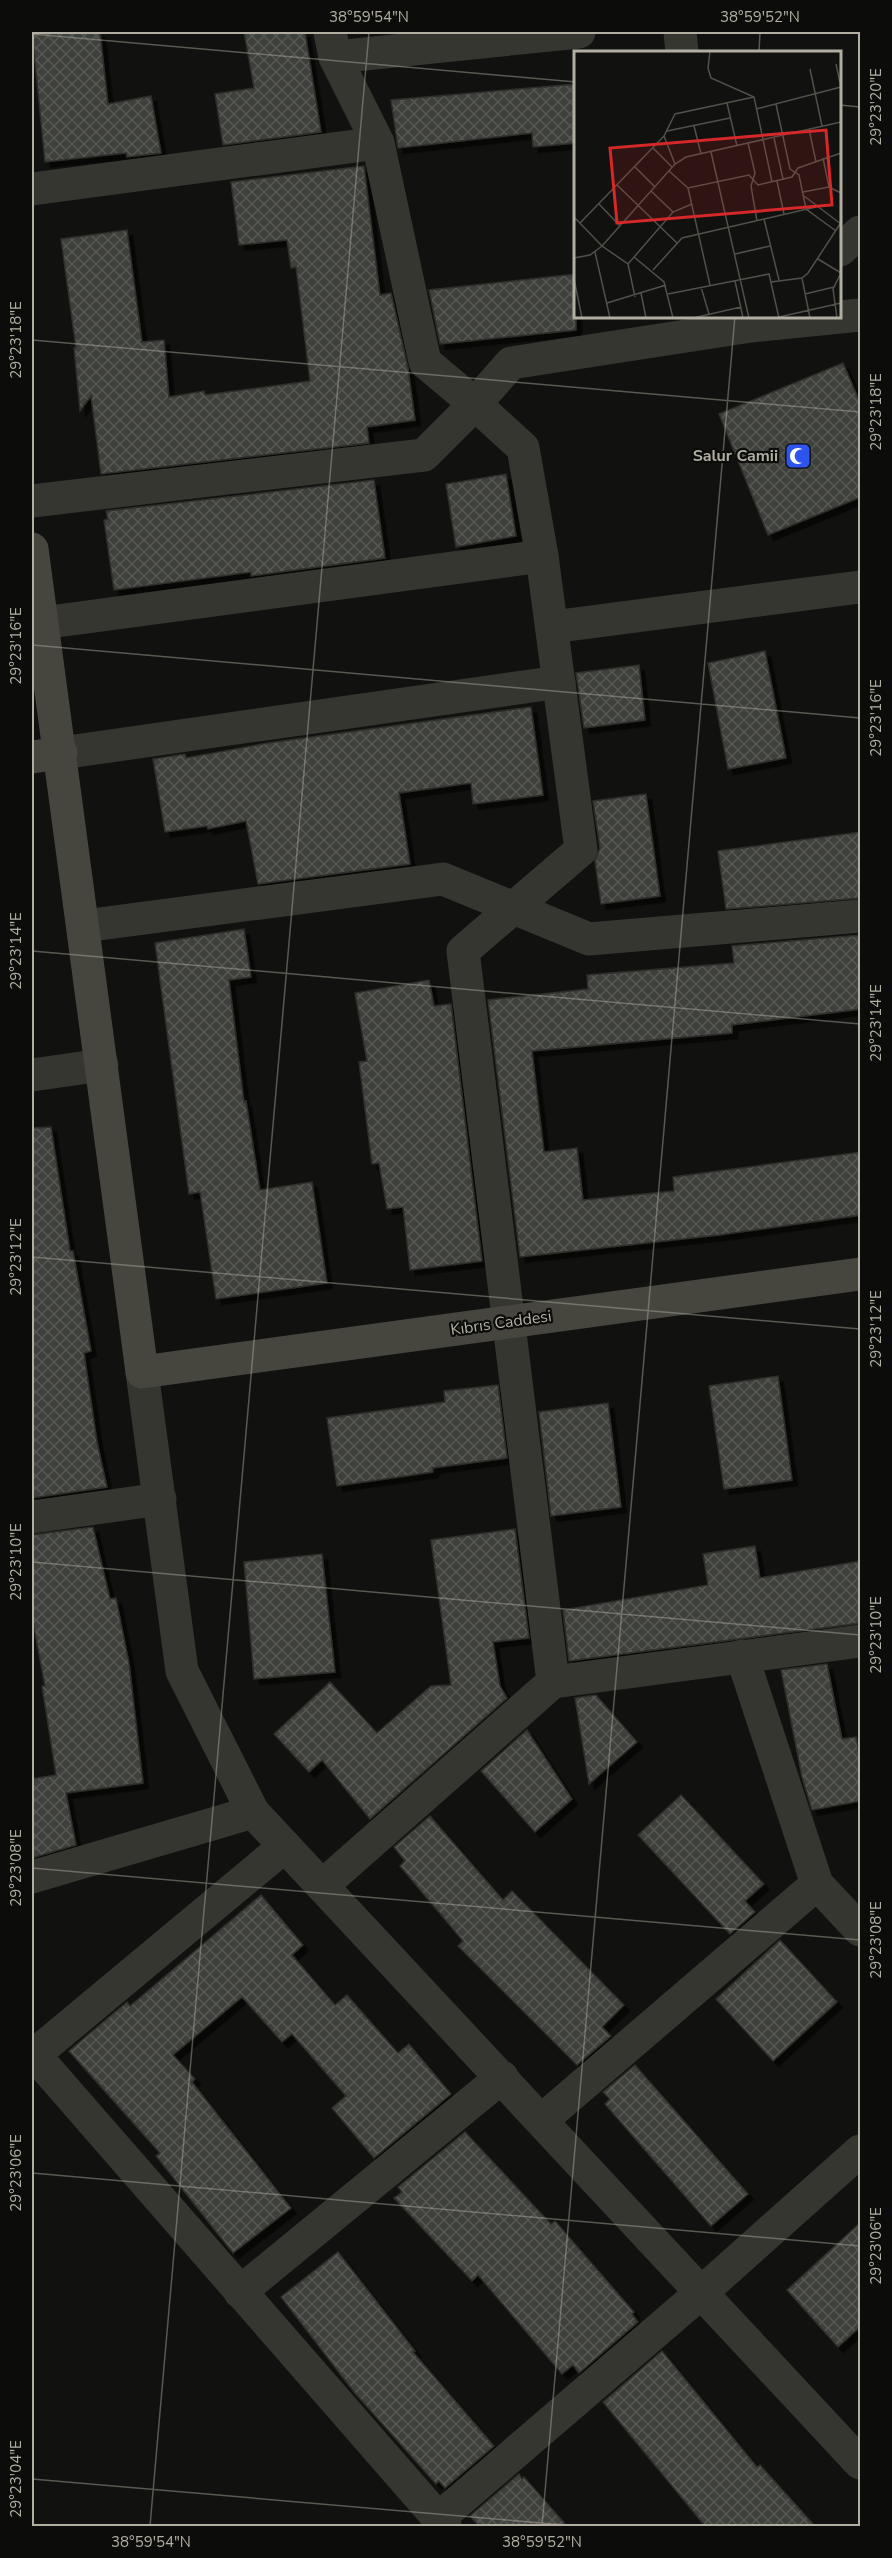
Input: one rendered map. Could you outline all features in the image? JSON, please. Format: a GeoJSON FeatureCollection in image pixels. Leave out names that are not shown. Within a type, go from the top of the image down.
{"type":"FeatureCollection","features":[{"type":"Feature","properties":{"kind":"street"},"geometry":{"type":"LineString","coordinates":[[553,1682],[463,951],[582,850],[552,627],[523,448],[425,362],[378,143],[332,44],[579,32]]}},
{"type":"Feature","properties":{"kind":"street"},"geometry":{"type":"LineString","coordinates":[[680,32],[682,51]]}},
{"type":"Feature","properties":{"kind":"street"},"geometry":{"type":"LineString","coordinates":[[32,189],[378,143]]}},
{"type":"Feature","properties":{"kind":"street"},"geometry":{"type":"LineString","coordinates":[[841,249],[861,232]]}},
{"type":"Feature","properties":{"kind":"street"},"geometry":{"type":"LineString","coordinates":[[841,316],[861,315]]}},
{"type":"Feature","properties":{"kind":"street"},"geometry":{"type":"LineString","coordinates":[[32,501],[424,455],[475,404],[511,363],[716,324],[808,318]]}},
{"type":"Feature","properties":{"kind":"street"},"geometry":{"type":"LineString","coordinates":[[32,549],[42,623],[46,755],[84,926],[182,1671],[253,1812],[861,2463]]}},
{"type":"Feature","properties":{"kind":"street"},"geometry":{"type":"LineString","coordinates":[[42,623],[542,556]]}},
{"type":"Feature","properties":{"kind":"street"},"geometry":{"type":"LineString","coordinates":[[552,627],[861,587]]}},
{"type":"Feature","properties":{"kind":"street"},"geometry":{"type":"LineString","coordinates":[[46,755],[559,682]]}},
{"type":"Feature","properties":{"kind":"street"},"geometry":{"type":"LineString","coordinates":[[84,926],[443,879],[589,939],[861,916]]}},
{"type":"Feature","properties":{"kind":"street"},"geometry":{"type":"LineString","coordinates":[[32,1075],[102,1065]]}},
{"type":"Feature","properties":{"kind":"street","name":"Kıbrıs Caddesi"},"geometry":{"type":"LineString","coordinates":[[142,1372],[861,1274]]}},
{"type":"Feature","properties":{"kind":"street"},"geometry":{"type":"LineString","coordinates":[[32,1517],[160,1499]]}},
{"type":"Feature","properties":{"kind":"street"},"geometry":{"type":"LineString","coordinates":[[322,1886],[553,1682],[861,1641]]}},
{"type":"Feature","properties":{"kind":"street"},"geometry":{"type":"LineString","coordinates":[[742,1656],[817,1884],[861,1930]]}},
{"type":"Feature","properties":{"kind":"street"},"geometry":{"type":"LineString","coordinates":[[32,1877],[253,1812]]}},
{"type":"Feature","properties":{"kind":"street"},"geometry":{"type":"LineString","coordinates":[[285,1846],[33,2054],[442,2522],[861,2151]]}},
{"type":"Feature","properties":{"kind":"street"},"geometry":{"type":"LineString","coordinates":[[542,2120],[817,1884]]}},
{"type":"Feature","properties":{"kind":"street"},"geometry":{"type":"LineString","coordinates":[[240,2292],[502,2077]]}},
{"type":"Feature","properties":{"kind":"building"},"geometry":{"type":"Polygon","coordinates":[[[32,32],[100,32],[108,104],[151,96],[161,153],[127,157],[126,153],[45,162],[32,32]]]}},
{"type":"Feature","properties":{"kind":"building"},"geometry":{"type":"Polygon","coordinates":[[[244,32],[305,32],[321,132],[223,145],[215,94],[254,88],[244,32]]]}},
{"type":"Feature","properties":{"kind":"building"},"geometry":{"type":"Polygon","coordinates":[[[574,84],[574,143],[533,147],[532,133],[398,148],[391,100],[574,84]]]}},
{"type":"Feature","properties":{"kind":"building"},"geometry":{"type":"Polygon","coordinates":[[[364,166],[380,295],[391,293],[408,368],[415,420],[367,427],[369,443],[101,474],[91,396],[80,411],[74,348],[76,348],[61,239],[127,230],[142,342],[164,340],[169,397],[204,391],[205,395],[310,381],[296,267],[291,268],[287,240],[239,245],[231,182],[364,166]]]}},
{"type":"Feature","properties":{"kind":"building"},"geometry":{"type":"Polygon","coordinates":[[[574,274],[576,330],[440,344],[429,290],[574,274]]]}},
{"type":"Feature","properties":{"kind":"building","name":"Salur Camii"},"geometry":{"type":"Polygon","coordinates":[[[843,363],[861,405],[861,497],[768,535],[719,414],[843,363]]]}},
{"type":"Feature","properties":{"kind":"building"},"geometry":{"type":"Polygon","coordinates":[[[506,474],[516,536],[456,547],[446,484],[506,474]]]}},
{"type":"Feature","properties":{"kind":"building"},"geometry":{"type":"Polygon","coordinates":[[[374,480],[385,558],[251,576],[251,572],[114,590],[104,520],[108,519],[106,511],[374,480]]]}},
{"type":"Feature","properties":{"kind":"building"},"geometry":{"type":"Polygon","coordinates":[[[765,651],[786,758],[728,769],[708,663],[765,651]]]}},
{"type":"Feature","properties":{"kind":"building"},"geometry":{"type":"Polygon","coordinates":[[[639,665],[645,720],[584,728],[576,673],[639,665]]]}},
{"type":"Feature","properties":{"kind":"building"},"geometry":{"type":"Polygon","coordinates":[[[531,707],[543,795],[473,804],[471,783],[399,793],[410,864],[258,884],[246,821],[208,829],[207,826],[165,832],[153,759],[185,754],[186,758],[268,743],[531,707]]]}},
{"type":"Feature","properties":{"kind":"building"},"geometry":{"type":"Polygon","coordinates":[[[646,794],[660,896],[601,904],[595,861],[600,848],[593,801],[646,794]]]}},
{"type":"Feature","properties":{"kind":"building"},"geometry":{"type":"Polygon","coordinates":[[[861,832],[861,898],[726,909],[718,851],[861,832]]]}},
{"type":"Feature","properties":{"kind":"building"},"geometry":{"type":"Polygon","coordinates":[[[244,929],[251,977],[229,980],[244,1102],[246,1101],[260,1190],[312,1182],[327,1283],[216,1299],[200,1192],[189,1194],[155,943],[244,929]]]}},
{"type":"Feature","properties":{"kind":"building"},"geometry":{"type":"Polygon","coordinates":[[[861,935],[861,1009],[732,1025],[732,1033],[532,1051],[544,1152],[577,1148],[583,1200],[674,1191],[673,1177],[861,1152],[861,1215],[719,1235],[520,1257],[488,1000],[588,989],[587,975],[734,963],[732,946],[861,935]]]}},
{"type":"Feature","properties":{"kind":"building"},"geometry":{"type":"Polygon","coordinates":[[[429,980],[434,1006],[451,1004],[482,1261],[410,1270],[403,1207],[387,1209],[379,1163],[372,1164],[359,1062],[367,1061],[355,993],[429,980]]]}},
{"type":"Feature","properties":{"kind":"building"},"geometry":{"type":"Polygon","coordinates":[[[51,1127],[70,1251],[73,1251],[91,1351],[84,1353],[97,1442],[107,1487],[32,1498],[32,1128],[51,1127]]]}},
{"type":"Feature","properties":{"kind":"building"},"geometry":{"type":"Polygon","coordinates":[[[778,1376],[792,1480],[724,1489],[709,1386],[778,1376]]]}},
{"type":"Feature","properties":{"kind":"building"},"geometry":{"type":"Polygon","coordinates":[[[498,1385],[507,1458],[433,1468],[433,1472],[337,1486],[327,1418],[445,1402],[444,1391],[498,1385]]]}},
{"type":"Feature","properties":{"kind":"building"},"geometry":{"type":"Polygon","coordinates":[[[608,1403],[621,1507],[551,1516],[539,1412],[608,1403]]]}},
{"type":"Feature","properties":{"kind":"building"},"geometry":{"type":"Polygon","coordinates":[[[93,1527],[110,1599],[116,1598],[129,1663],[143,1783],[66,1793],[76,1845],[32,1858],[32,1779],[56,1775],[42,1686],[45,1686],[32,1617],[32,1535],[93,1527]]]}},
{"type":"Feature","properties":{"kind":"building"},"geometry":{"type":"Polygon","coordinates":[[[515,1529],[529,1638],[493,1642],[500,1686],[507,1698],[370,1819],[322,1760],[309,1772],[274,1734],[330,1682],[377,1733],[431,1686],[451,1685],[431,1540],[515,1529]]]}},
{"type":"Feature","properties":{"kind":"building"},"geometry":{"type":"Polygon","coordinates":[[[755,1546],[760,1578],[861,1561],[861,1623],[569,1661],[563,1610],[708,1585],[703,1554],[755,1546]]]}},
{"type":"Feature","properties":{"kind":"building"},"geometry":{"type":"Polygon","coordinates":[[[322,1554],[335,1672],[254,1679],[244,1562],[322,1554]]]}},
{"type":"Feature","properties":{"kind":"building"},"geometry":{"type":"Polygon","coordinates":[[[827,1664],[842,1739],[856,1737],[861,1762],[861,1801],[812,1810],[802,1777],[781,1670],[827,1664]]]}},
{"type":"Feature","properties":{"kind":"building"},"geometry":{"type":"Polygon","coordinates":[[[596,1695],[637,1742],[589,1784],[575,1698],[596,1695]]]}},
{"type":"Feature","properties":{"kind":"building"},"geometry":{"type":"Polygon","coordinates":[[[527,1730],[572,1799],[535,1832],[481,1771],[527,1730]]]}},
{"type":"Feature","properties":{"kind":"building"},"geometry":{"type":"Polygon","coordinates":[[[681,1795],[764,1884],[745,1901],[755,1912],[730,1934],[638,1835],[681,1795]]]}},
{"type":"Feature","properties":{"kind":"building"},"geometry":{"type":"Polygon","coordinates":[[[430,1816],[503,1900],[512,1891],[624,2005],[602,2027],[611,2036],[577,2065],[458,1946],[463,1941],[400,1866],[405,1861],[394,1847],[430,1816]]]}},
{"type":"Feature","properties":{"kind":"building"},"geometry":{"type":"Polygon","coordinates":[[[261,1895],[303,1945],[292,1955],[335,2005],[347,1995],[398,2053],[409,2044],[451,2094],[374,2158],[332,2108],[346,2096],[292,2034],[282,2042],[242,1997],[173,2055],[195,2079],[192,2082],[291,2208],[233,2253],[156,2156],[160,2153],[69,2051],[127,2002],[130,2006],[261,1895]]]}},
{"type":"Feature","properties":{"kind":"building"},"geometry":{"type":"Polygon","coordinates":[[[780,1940],[837,2002],[773,2061],[716,1999],[780,1940]]]}},
{"type":"Feature","properties":{"kind":"building"},"geometry":{"type":"Polygon","coordinates":[[[635,2065],[748,2194],[711,2226],[605,2104],[610,2099],[603,2092],[635,2065]]]}},
{"type":"Feature","properties":{"kind":"building"},"geometry":{"type":"Polygon","coordinates":[[[465,2132],[551,2224],[555,2221],[634,2312],[632,2314],[638,2322],[579,2373],[573,2365],[562,2374],[478,2275],[472,2281],[394,2198],[402,2192],[398,2187],[465,2132]]]}},
{"type":"Feature","properties":{"kind":"building"},"geometry":{"type":"Polygon","coordinates":[[[861,2222],[861,2326],[838,2347],[787,2290],[861,2222]]]}},
{"type":"Feature","properties":{"kind":"building"},"geometry":{"type":"Polygon","coordinates":[[[338,2252],[415,2351],[413,2352],[494,2446],[445,2488],[439,2481],[436,2484],[354,2392],[281,2297],[338,2252]]]}},
{"type":"Feature","properties":{"kind":"building"},"geometry":{"type":"Polygon","coordinates":[[[662,2351],[757,2467],[760,2465],[815,2526],[705,2526],[603,2402],[662,2351]]]}},
{"type":"Feature","properties":{"kind":"building"},"geometry":{"type":"Polygon","coordinates":[[[519,2474],[567,2526],[479,2526],[470,2516],[519,2474]]]}},
{"type":"Feature","properties":{"kind":"place","name":"Salur Camii"},"geometry":{"type":"Point","coordinates":[798,456]}}]}
